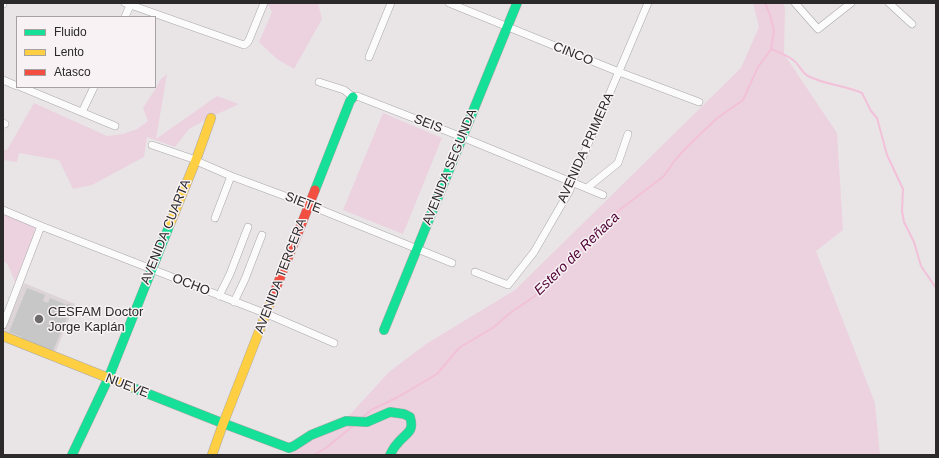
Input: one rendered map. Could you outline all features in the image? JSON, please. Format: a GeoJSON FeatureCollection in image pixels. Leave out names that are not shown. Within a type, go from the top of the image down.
{"type":"FeatureCollection","features":[{"type":"Feature","properties":{"kind":"street"},"geometry":{"type":"LineString","coordinates":[[125,16],[129,4],[241,45],[245,44],[249,40],[264,3]]}},
{"type":"Feature","properties":{"kind":"street"},"geometry":{"type":"LineString","coordinates":[[369,57],[391,3]]}},
{"type":"Feature","properties":{"kind":"street","name":"CINCO"},"geometry":{"type":"LineString","coordinates":[[449,3],[619,72],[699,102]]}},
{"type":"Feature","properties":{"kind":"street","name":"AVENIDA SEGUNDA"},"geometry":{"type":"LineString","coordinates":[[384,330],[517,3]]}},
{"type":"Feature","properties":{"kind":"street","name":"AVENIDA PRIMERA"},"geometry":{"type":"LineString","coordinates":[[475,272],[508,285],[520,272],[534,252],[570,190],[572,182],[648,3]]}},
{"type":"Feature","properties":{"kind":"street"},"geometry":{"type":"LineString","coordinates":[[795,3],[818,28],[851,3]]}},
{"type":"Feature","properties":{"kind":"street"},"geometry":{"type":"LineString","coordinates":[[889,3],[912,24]]}},
{"type":"Feature","properties":{"kind":"street"},"geometry":{"type":"LineString","coordinates":[[3,80],[16,86]]}},
{"type":"Feature","properties":{"kind":"street","name":"SEIS"},"geometry":{"type":"LineString","coordinates":[[319,82],[344,90],[353,97],[357,96],[462,137],[603,195]]}},
{"type":"Feature","properties":{"kind":"street"},"geometry":{"type":"LineString","coordinates":[[22,88],[115,126]]}},
{"type":"Feature","properties":{"kind":"street"},"geometry":{"type":"LineString","coordinates":[[82,112],[94,88]]}},
{"type":"Feature","properties":{"kind":"street","name":"AVENIDA TERCERA"},"geometry":{"type":"LineString","coordinates":[[212,455],[266,314],[350,101],[353,97]]}},
{"type":"Feature","properties":{"kind":"street","name":"AVENIDA CUARTA"},"geometry":{"type":"LineString","coordinates":[[72,455],[108,378],[196,160],[211,118]]}},
{"type":"Feature","properties":{"kind":"street"},"geometry":{"type":"LineString","coordinates":[[587,188],[618,163],[628,134]]}},
{"type":"Feature","properties":{"kind":"street","name":"SIETE"},"geometry":{"type":"LineString","coordinates":[[152,145],[196,160],[231,176],[309,205],[452,263]]}},
{"type":"Feature","properties":{"kind":"street"},"geometry":{"type":"LineString","coordinates":[[215,218],[231,176]]}},
{"type":"Feature","properties":{"kind":"street","name":"OCHO"},"geometry":{"type":"LineString","coordinates":[[3,210],[266,314],[334,343]]}},
{"type":"Feature","properties":{"kind":"street"},"geometry":{"type":"LineString","coordinates":[[3,325],[41,226]]}},
{"type":"Feature","properties":{"kind":"street"},"geometry":{"type":"LineString","coordinates":[[219,296],[230,274],[248,227]]}},
{"type":"Feature","properties":{"kind":"street"},"geometry":{"type":"LineString","coordinates":[[234,302],[245,279],[262,235]]}},
{"type":"Feature","properties":{"kind":"street","name":"NUEVE"},"geometry":{"type":"LineString","coordinates":[[3,336],[223,424],[288,448],[294,446],[311,435],[346,421],[366,422],[390,412],[404,414],[410,418],[412,423],[411,429],[408,434],[397,443],[390,455]]}},
{"type":"Feature","properties":{"kind":"shaded area"},"geometry":{"type":"Polygon","coordinates":[[[267,3],[318,3],[322,19],[294,69],[277,59],[259,42],[272,12],[267,3]]]}},
{"type":"Feature","properties":{"kind":"shaded area"},"geometry":{"type":"Polygon","coordinates":[[[753,3],[783,3],[785,8],[784,54],[837,133],[843,230],[816,251],[875,403],[880,455],[290,455],[323,432],[344,421],[389,372],[426,344],[515,290],[741,68],[759,27],[753,3]]]}},
{"type":"Feature","properties":{"kind":"shaded area"},"geometry":{"type":"Polygon","coordinates":[[[167,74],[156,139],[217,96],[239,104],[189,129],[175,147],[147,137],[144,157],[92,185],[73,189],[59,160],[19,153],[17,162],[3,160],[3,150],[7,150],[34,103],[107,136],[123,134],[137,129],[148,121],[143,108],[160,80],[167,74]]]}},
{"type":"Feature","properties":{"kind":"shaded area"},"geometry":{"type":"Polygon","coordinates":[[[383,113],[442,138],[403,234],[343,210],[383,113]]]}},
{"type":"Feature","properties":{"kind":"shaded area"},"geometry":{"type":"Polygon","coordinates":[[[3,213],[33,225],[35,229],[15,282],[8,265],[3,260],[3,213]]]}},
{"type":"Feature","properties":{"kind":"shaded area","name":"CESFAM Doctor Jorge Kaplán"},"geometry":{"type":"Polygon","coordinates":[[[24,283],[75,304],[54,356],[3,335],[24,283]]]}},
{"type":"Feature","properties":{"kind":"building","name":"CESFAM Doctor Jorge Kaplán"},"geometry":{"type":"Polygon","coordinates":[[[27,288],[45,295],[43,301],[48,303],[50,298],[67,305],[72,305],[53,351],[9,332],[27,288]]]}},
{"type":"Feature","properties":{"kind":"waterway","name":"Estero de Reñaca"},"geometry":{"type":"LineString","coordinates":[[362,418],[371,410],[398,397],[437,374],[459,348],[494,327],[510,313],[535,296],[541,288],[563,269],[584,247],[594,233],[607,223],[618,211],[664,176],[675,160],[716,119],[743,100],[758,67],[771,49],[774,31],[765,3]]}},
{"type":"Feature","properties":{"kind":"waterway"},"geometry":{"type":"LineString","coordinates":[[771,49],[791,58],[808,76],[862,93],[871,111],[877,118],[887,155],[903,189],[902,211],[904,222],[914,242],[921,266],[936,288]]}},
{"type":"Feature","properties":{"kind":"waterway","name":"Estero de Reñaca"},"geometry":{"type":"LineString","coordinates":[[314,455],[326,448],[354,425]]}},
{"type":"Feature","properties":{"kind":"traffic: fast"},"geometry":{"type":"LineString","coordinates":[[384,330],[517,3]]}},
{"type":"Feature","properties":{"kind":"traffic: fast"},"geometry":{"type":"LineString","coordinates":[[315,190],[350,101],[353,97]]}},
{"type":"Feature","properties":{"kind":"traffic: fast"},"geometry":{"type":"LineString","coordinates":[[72,455],[108,379],[170,224]]}},
{"type":"Feature","properties":{"kind":"traffic: fast"},"geometry":{"type":"LineString","coordinates":[[131,387],[289,448],[311,435],[346,421],[367,422],[390,412],[404,414],[410,417],[410,430],[400,440],[390,455]]}},
{"type":"Feature","properties":{"kind":"traffic: slow"},"geometry":{"type":"LineString","coordinates":[[170,224],[211,118]]}},
{"type":"Feature","properties":{"kind":"traffic: slow"},"geometry":{"type":"LineString","coordinates":[[212,455],[274,293]]}},
{"type":"Feature","properties":{"kind":"traffic: slow"},"geometry":{"type":"LineString","coordinates":[[3,336],[131,387]]}},
{"type":"Feature","properties":{"kind":"traffic: jam"},"geometry":{"type":"LineString","coordinates":[[274,293],[315,190]]}},
{"type":"Feature","properties":{"kind":"place","name":"CESFAM Doctor Jorge Kaplán"},"geometry":{"type":"Point","coordinates":[39,319]}}]}
